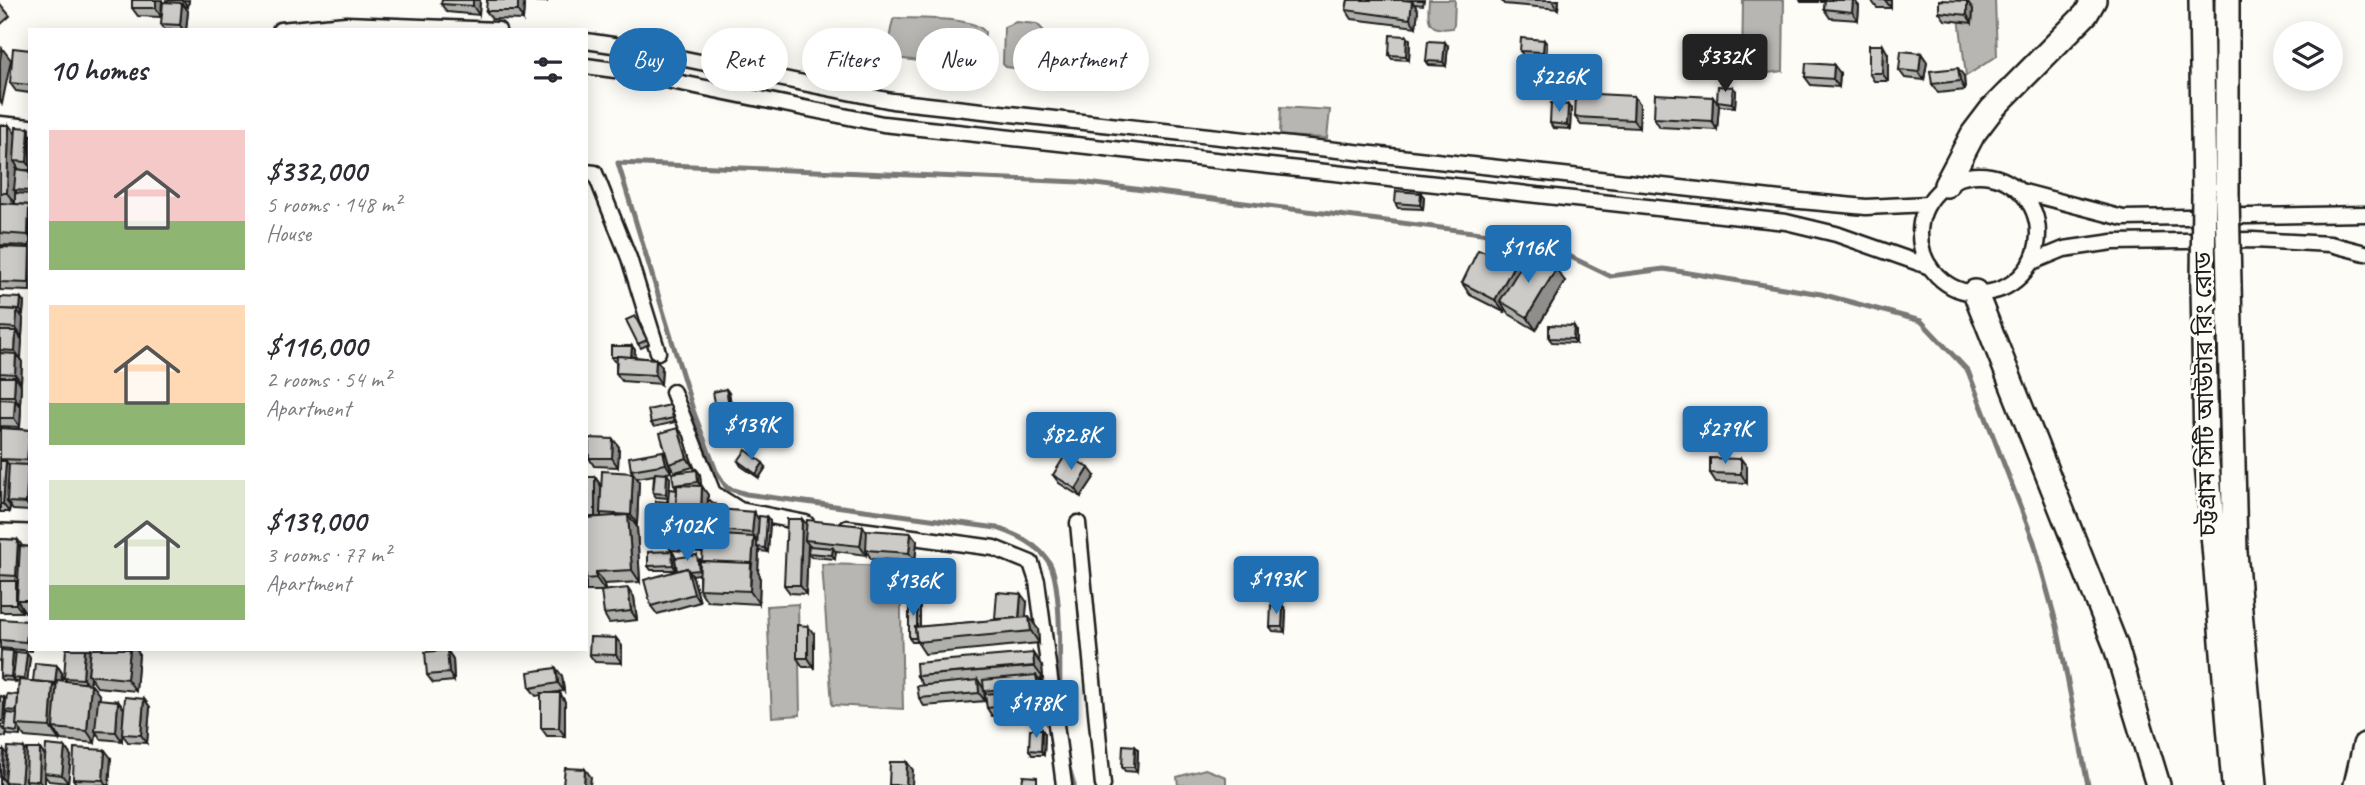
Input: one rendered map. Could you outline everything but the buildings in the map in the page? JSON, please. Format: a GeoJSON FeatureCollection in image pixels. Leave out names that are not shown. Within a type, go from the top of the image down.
{"type":"FeatureCollection","features":[{"type":"Feature","properties":{"kind":"main road"},"geometry":{"type":"LineString","coordinates":[[1945,185],[1973,134],[1992,109],[2085,14],[2094,0]]}},
{"type":"Feature","properties":{"kind":"main road"},"geometry":{"type":"LineString","coordinates":[[2201,0],[2206,450],[2234,785]]}},
{"type":"Feature","properties":{"kind":"main road","name":"চট্টগ্রাম সিটি আউটার রিং রোড"},"geometry":{"type":"LineString","coordinates":[[2227,0],[2227,198],[2235,552],[2255,785]]}},
{"type":"Feature","properties":{"kind":"main road"},"geometry":{"type":"LineString","coordinates":[[1975,292],[2115,644],[2158,785]]}},
{"type":"Feature","properties":{"kind":"main road"},"geometry":{"type":"LineString","coordinates":[[2356,785],[2365,745]]}},
{"type":"Feature","properties":{"kind":"street"},"geometry":{"type":"LineString","coordinates":[[302,28],[346,24],[447,28]]}},
{"type":"Feature","properties":{"kind":"street"},"geometry":{"type":"LineString","coordinates":[[588,41],[892,101],[1790,200],[1866,207],[1928,204]]}},
{"type":"Feature","properties":{"kind":"street"},"geometry":{"type":"LineString","coordinates":[[588,66],[883,124],[1786,222],[1836,234],[1930,267],[1950,284],[1975,292],[2001,288],[2012,282],[2030,263],[2035,251],[2037,225],[2034,212],[2019,191],[2008,183],[1983,175],[1970,175],[1945,185],[1928,204],[1922,216],[1921,242],[1930,267]]}},
{"type":"Feature","properties":{"kind":"street"},"geometry":{"type":"LineString","coordinates":[[0,124],[28,127]]}},
{"type":"Feature","properties":{"kind":"street"},"geometry":{"type":"LineString","coordinates":[[588,173],[594,173],[629,258],[658,352]]}},
{"type":"Feature","properties":{"kind":"street"},"geometry":{"type":"LineString","coordinates":[[2019,191],[2123,218],[2365,214]]}},
{"type":"Feature","properties":{"kind":"street"},"geometry":{"type":"LineString","coordinates":[[2030,263],[2064,249],[2113,242],[2253,240],[2330,244],[2365,253]]}},
{"type":"Feature","properties":{"kind":"street"},"geometry":{"type":"LineString","coordinates":[[673,391],[713,493],[740,510],[778,519],[994,548],[1031,563],[1037,581],[1064,785]]}},
{"type":"Feature","properties":{"kind":"street"},"geometry":{"type":"LineString","coordinates":[[0,514],[28,516]]}},
{"type":"Feature","properties":{"kind":"street"},"geometry":{"type":"LineString","coordinates":[[1078,523],[1103,785]]}},
{"type":"Feature","properties":{"kind":"shaded area"},"geometry":{"type":"Polygon","coordinates":[[[1429,0],[1455,0],[1452,28],[1438,28],[1430,23],[1429,0]]]}},
{"type":"Feature","properties":{"kind":"shaded area"},"geometry":{"type":"Polygon","coordinates":[[[1743,0],[1784,0],[1783,71],[1742,76],[1743,0]]]}},
{"type":"Feature","properties":{"kind":"shaded area"},"geometry":{"type":"Polygon","coordinates":[[[1957,0],[1995,0],[1997,56],[1966,76],[1957,0]]]}},
{"type":"Feature","properties":{"kind":"shaded area"},"geometry":{"type":"Polygon","coordinates":[[[944,19],[969,23],[980,28],[916,28],[916,60],[902,59],[902,28],[891,28],[893,20],[944,19]]]}},
{"type":"Feature","properties":{"kind":"shaded area"},"geometry":{"type":"Polygon","coordinates":[[[1016,22],[1037,24],[1041,28],[1013,28],[1013,68],[1003,64],[1004,27],[1016,22]]]}},
{"type":"Feature","properties":{"kind":"shaded area"},"geometry":{"type":"Polygon","coordinates":[[[1281,107],[1330,110],[1327,138],[1280,136],[1281,107]]]}},
{"type":"Feature","properties":{"kind":"shaded area"},"geometry":{"type":"Polygon","coordinates":[[[822,564],[900,566],[903,709],[832,705],[822,564]]]}},
{"type":"Feature","properties":{"kind":"shaded area"},"geometry":{"type":"Polygon","coordinates":[[[798,604],[800,715],[772,717],[767,606],[798,604]]]}},
{"type":"Feature","properties":{"kind":"shaded area"},"geometry":{"type":"Polygon","coordinates":[[[1205,769],[1226,777],[1226,785],[1178,785],[1177,777],[1205,769]]]}},
{"type":"Feature","properties":{"kind":"waterway"},"geometry":{"type":"LineString","coordinates":[[1060,707],[1059,611],[1054,576],[1045,557],[1027,541],[997,528],[746,494],[727,488],[716,471],[694,413],[618,163],[1080,182],[1536,240],[1610,276],[1664,269],[1821,294],[1921,321],[1968,371],[2034,542],[2057,626],[2088,785]]}},
{"type":"Feature","properties":{"kind":"waterway"},"geometry":{"type":"LineString","coordinates":[[1067,761],[1074,785]]}}]}
